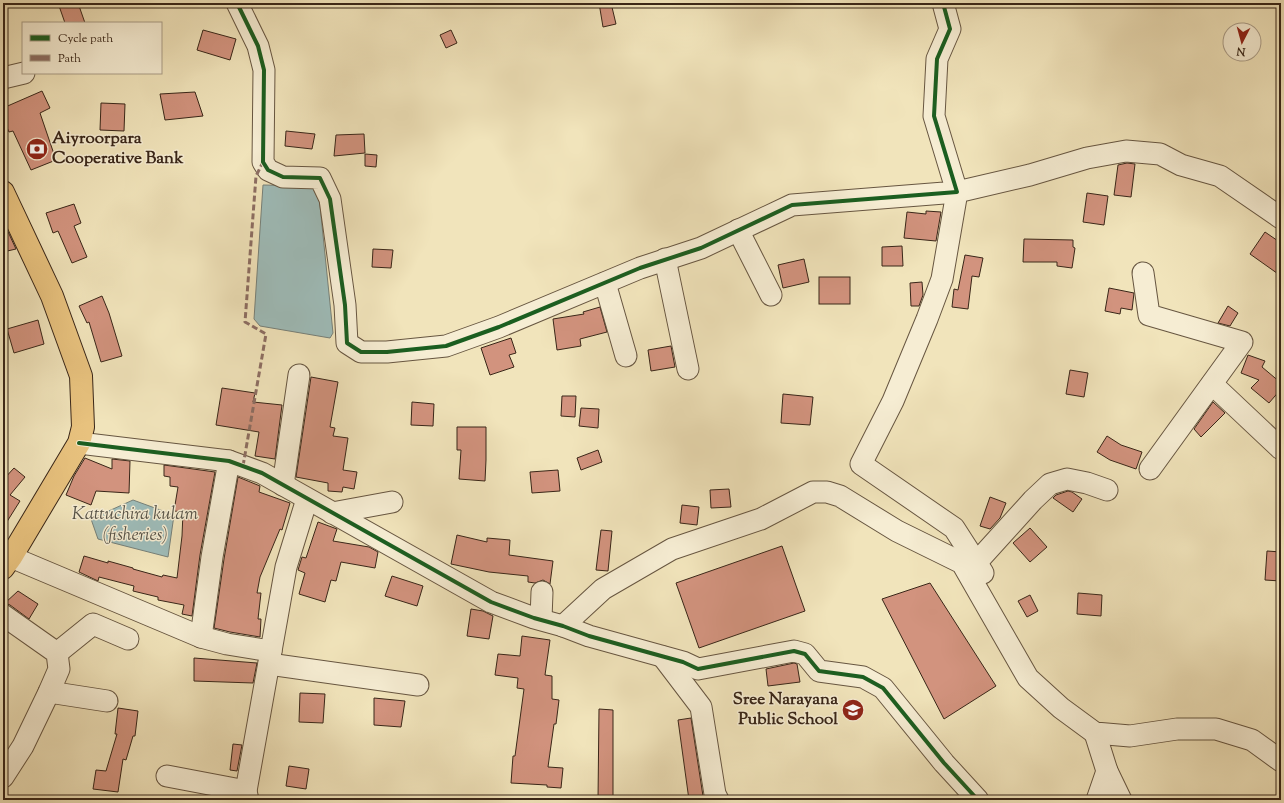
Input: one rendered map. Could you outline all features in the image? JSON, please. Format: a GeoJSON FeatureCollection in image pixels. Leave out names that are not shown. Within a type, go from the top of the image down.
{"type":"FeatureCollection","features":[{"type":"Feature","properties":{"kind":"main road"},"geometry":{"type":"LineString","coordinates":[[3,192],[52,296],[81,376],[83,427],[79,443],[7,563]]}},
{"type":"Feature","properties":{"kind":"street"},"geometry":{"type":"LineString","coordinates":[[237,3],[258,46],[264,70],[264,162],[268,170],[283,177],[320,178],[330,199],[344,305],[347,343],[361,352],[387,352],[446,346],[499,327],[640,268],[701,248],[792,205],[957,192],[1030,175],[1087,158],[1126,151],[1160,154],[1181,165],[1220,176],[1281,218]]}},
{"type":"Feature","properties":{"kind":"street"},"geometry":{"type":"LineString","coordinates":[[943,3],[950,29],[937,59],[934,116],[957,192],[942,279],[928,319],[893,401],[861,464],[954,528],[996,595]]}},
{"type":"Feature","properties":{"kind":"street"},"geometry":{"type":"LineString","coordinates":[[3,78],[22,73]]}},
{"type":"Feature","properties":{"kind":"street"},"geometry":{"type":"LineString","coordinates":[[738,230],[771,295]]}},
{"type":"Feature","properties":{"kind":"street"},"geometry":{"type":"LineString","coordinates":[[665,259],[688,369]]}},
{"type":"Feature","properties":{"kind":"street"},"geometry":{"type":"LineString","coordinates":[[1143,273],[1149,315],[1242,342],[1150,469]]}},
{"type":"Feature","properties":{"kind":"street"},"geometry":{"type":"LineString","coordinates":[[605,283],[626,356]]}},
{"type":"Feature","properties":{"kind":"street"},"geometry":{"type":"LineString","coordinates":[[283,485],[299,375]]}},
{"type":"Feature","properties":{"kind":"street"},"geometry":{"type":"LineString","coordinates":[[1212,384],[1281,449]]}},
{"type":"Feature","properties":{"kind":"street"},"geometry":{"type":"LineString","coordinates":[[79,443],[229,462],[262,473],[491,602],[589,636],[683,662],[698,669],[794,651],[805,654],[819,671],[864,677],[883,688],[944,763],[978,800]]}},
{"type":"Feature","properties":{"kind":"street"},"geometry":{"type":"LineString","coordinates":[[201,637],[212,557],[229,462]]}},
{"type":"Feature","properties":{"kind":"street"},"geometry":{"type":"LineString","coordinates":[[976,563],[1033,500],[1050,484],[1067,479],[1087,483],[1107,490]]}},
{"type":"Feature","properties":{"kind":"street"},"geometry":{"type":"LineString","coordinates":[[563,626],[603,589],[672,549],[761,519],[813,492],[828,492],[840,496],[897,531],[962,563],[1028,678],[1061,708],[1095,733],[1130,736],[1177,729],[1216,729],[1252,740],[1281,761]]}},
{"type":"Feature","properties":{"kind":"street"},"geometry":{"type":"LineString","coordinates":[[167,776],[247,795],[286,567],[308,498]]}},
{"type":"Feature","properties":{"kind":"street"},"geometry":{"type":"LineString","coordinates":[[332,513],[392,502]]}},
{"type":"Feature","properties":{"kind":"street"},"geometry":{"type":"LineString","coordinates":[[7,563],[201,637],[270,658],[418,685]]}},
{"type":"Feature","properties":{"kind":"street"},"geometry":{"type":"LineString","coordinates":[[541,619],[542,592]]}},
{"type":"Feature","properties":{"kind":"street"},"geometry":{"type":"LineString","coordinates":[[3,615],[57,653],[59,669],[23,746],[3,777]]}},
{"type":"Feature","properties":{"kind":"street"},"geometry":{"type":"LineString","coordinates":[[57,653],[93,624],[128,639]]}},
{"type":"Feature","properties":{"kind":"street"},"geometry":{"type":"LineString","coordinates":[[663,657],[701,707],[715,794],[718,800]]}},
{"type":"Feature","properties":{"kind":"street"},"geometry":{"type":"LineString","coordinates":[[49,692],[107,701]]}},
{"type":"Feature","properties":{"kind":"street"},"geometry":{"type":"LineString","coordinates":[[1095,733],[1107,771],[1121,800]]}},
{"type":"Feature","properties":{"kind":"street"},"geometry":{"type":"LineString","coordinates":[[1096,800],[1107,771]]}},
{"type":"Feature","properties":{"kind":"water"},"geometry":{"type":"Polygon","coordinates":[[[263,185],[318,186],[333,333],[330,338],[260,326],[254,319],[263,185]]]}},
{"type":"Feature","properties":{"kind":"water","name":"Kattuchira kulam (fisheries)"},"geometry":{"type":"Polygon","coordinates":[[[133,500],[174,515],[168,557],[98,539],[91,519],[133,500]]]}},
{"type":"Feature","properties":{"kind":"building"},"geometry":{"type":"Polygon","coordinates":[[[58,3],[78,3],[85,22],[65,22],[58,3]]]}},
{"type":"Feature","properties":{"kind":"building"},"geometry":{"type":"Polygon","coordinates":[[[599,3],[611,3],[616,24],[603,27],[599,3]]]}},
{"type":"Feature","properties":{"kind":"building"},"geometry":{"type":"Polygon","coordinates":[[[203,30],[236,39],[230,60],[197,50],[203,30]]]}},
{"type":"Feature","properties":{"kind":"building"},"geometry":{"type":"Polygon","coordinates":[[[451,30],[457,43],[446,48],[440,35],[451,30]]]}},
{"type":"Feature","properties":{"kind":"building"},"geometry":{"type":"Polygon","coordinates":[[[42,91],[50,108],[40,113],[56,160],[31,170],[13,131],[9,132],[3,119],[3,108],[42,91]]]}},
{"type":"Feature","properties":{"kind":"building"},"geometry":{"type":"Polygon","coordinates":[[[195,92],[203,116],[165,120],[160,94],[195,92]]]}},
{"type":"Feature","properties":{"kind":"building"},"geometry":{"type":"Polygon","coordinates":[[[101,103],[125,104],[124,131],[100,130],[101,103]]]}},
{"type":"Feature","properties":{"kind":"building"},"geometry":{"type":"Polygon","coordinates":[[[286,131],[315,134],[312,149],[285,146],[286,131]]]}},
{"type":"Feature","properties":{"kind":"building"},"geometry":{"type":"Polygon","coordinates":[[[364,134],[365,153],[334,156],[336,135],[364,134]]]}},
{"type":"Feature","properties":{"kind":"building"},"geometry":{"type":"Polygon","coordinates":[[[365,154],[377,155],[376,167],[365,166],[365,154]]]}},
{"type":"Feature","properties":{"kind":"building"},"geometry":{"type":"Polygon","coordinates":[[[1127,163],[1135,164],[1131,197],[1114,195],[1118,165],[1127,163]]]}},
{"type":"Feature","properties":{"kind":"building"},"geometry":{"type":"Polygon","coordinates":[[[1087,193],[1108,196],[1104,225],[1083,222],[1087,193]]]}},
{"type":"Feature","properties":{"kind":"building"},"geometry":{"type":"Polygon","coordinates":[[[74,204],[81,223],[74,226],[87,257],[72,263],[58,231],[53,233],[46,213],[74,204]]]}},
{"type":"Feature","properties":{"kind":"building"},"geometry":{"type":"Polygon","coordinates":[[[926,211],[941,212],[936,241],[904,238],[907,212],[926,214],[926,211]]]}},
{"type":"Feature","properties":{"kind":"building"},"geometry":{"type":"Polygon","coordinates":[[[3,221],[16,249],[3,252],[3,221]]]}},
{"type":"Feature","properties":{"kind":"building"},"geometry":{"type":"Polygon","coordinates":[[[1265,232],[1281,243],[1281,276],[1250,254],[1265,232]]]}},
{"type":"Feature","properties":{"kind":"building"},"geometry":{"type":"Polygon","coordinates":[[[1024,239],[1073,240],[1073,247],[1075,248],[1072,268],[1057,266],[1057,262],[1023,262],[1024,239]]]}},
{"type":"Feature","properties":{"kind":"building"},"geometry":{"type":"Polygon","coordinates":[[[902,246],[903,266],[882,266],[882,247],[902,246]]]}},
{"type":"Feature","properties":{"kind":"building"},"geometry":{"type":"Polygon","coordinates":[[[373,249],[393,250],[391,268],[372,267],[373,249]]]}},
{"type":"Feature","properties":{"kind":"building"},"geometry":{"type":"Polygon","coordinates":[[[965,255],[983,258],[979,277],[972,276],[968,309],[952,307],[954,289],[958,290],[965,255]]]}},
{"type":"Feature","properties":{"kind":"building"},"geometry":{"type":"Polygon","coordinates":[[[804,259],[809,282],[783,288],[778,265],[804,259]]]}},
{"type":"Feature","properties":{"kind":"building"},"geometry":{"type":"Polygon","coordinates":[[[819,277],[850,277],[850,304],[819,304],[819,277]]]}},
{"type":"Feature","properties":{"kind":"building"},"geometry":{"type":"Polygon","coordinates":[[[922,282],[923,295],[919,306],[911,306],[910,283],[922,282]]]}},
{"type":"Feature","properties":{"kind":"building"},"geometry":{"type":"Polygon","coordinates":[[[1109,288],[1134,293],[1132,310],[1121,308],[1120,314],[1105,311],[1109,288]]]}},
{"type":"Feature","properties":{"kind":"building"},"geometry":{"type":"Polygon","coordinates":[[[102,296],[109,313],[122,356],[101,362],[89,322],[87,323],[79,306],[102,296]]]}},
{"type":"Feature","properties":{"kind":"building"},"geometry":{"type":"Polygon","coordinates":[[[1228,306],[1238,313],[1230,326],[1218,323],[1228,306]]]}},
{"type":"Feature","properties":{"kind":"building"},"geometry":{"type":"Polygon","coordinates":[[[600,307],[607,332],[580,339],[581,346],[557,350],[553,319],[584,314],[583,312],[600,307]]]}},
{"type":"Feature","properties":{"kind":"building"},"geometry":{"type":"Polygon","coordinates":[[[38,320],[44,344],[14,353],[7,329],[38,320]]]}},
{"type":"Feature","properties":{"kind":"building"},"geometry":{"type":"Polygon","coordinates":[[[511,338],[516,353],[509,355],[514,367],[490,375],[481,348],[511,338]]]}},
{"type":"Feature","properties":{"kind":"building"},"geometry":{"type":"Polygon","coordinates":[[[671,346],[675,367],[651,371],[648,350],[671,346]]]}},
{"type":"Feature","properties":{"kind":"building"},"geometry":{"type":"Polygon","coordinates":[[[1248,355],[1265,361],[1262,367],[1281,383],[1281,389],[1269,403],[1251,388],[1259,380],[1241,373],[1248,355]]]}},
{"type":"Feature","properties":{"kind":"building"},"geometry":{"type":"Polygon","coordinates":[[[1070,370],[1088,373],[1084,397],[1066,394],[1070,370]]]}},
{"type":"Feature","properties":{"kind":"building"},"geometry":{"type":"Polygon","coordinates":[[[311,377],[338,382],[330,427],[335,428],[333,436],[348,438],[343,470],[357,472],[354,489],[343,487],[342,492],[328,491],[328,483],[296,477],[311,377]]]}},
{"type":"Feature","properties":{"kind":"building"},"geometry":{"type":"Polygon","coordinates":[[[222,388],[255,393],[253,402],[282,405],[275,459],[255,456],[259,432],[216,425],[222,388]]]}},
{"type":"Feature","properties":{"kind":"building"},"geometry":{"type":"Polygon","coordinates":[[[783,394],[813,397],[810,425],[781,423],[783,394]]]}},
{"type":"Feature","properties":{"kind":"building"},"geometry":{"type":"Polygon","coordinates":[[[562,396],[576,396],[575,417],[561,416],[562,396]]]}},
{"type":"Feature","properties":{"kind":"building"},"geometry":{"type":"Polygon","coordinates":[[[412,402],[434,404],[433,426],[411,425],[412,402]]]}},
{"type":"Feature","properties":{"kind":"building"},"geometry":{"type":"Polygon","coordinates":[[[1213,402],[1225,413],[1201,437],[1194,429],[1213,402]]]}},
{"type":"Feature","properties":{"kind":"building"},"geometry":{"type":"Polygon","coordinates":[[[581,408],[599,409],[598,428],[579,426],[581,408]]]}},
{"type":"Feature","properties":{"kind":"building"},"geometry":{"type":"Polygon","coordinates":[[[457,427],[486,427],[485,481],[459,479],[461,450],[457,450],[457,427]]]}},
{"type":"Feature","properties":{"kind":"building"},"geometry":{"type":"Polygon","coordinates":[[[1107,436],[1121,445],[1142,452],[1136,469],[1110,460],[1097,452],[1107,436]]]}},
{"type":"Feature","properties":{"kind":"building"},"geometry":{"type":"Polygon","coordinates":[[[598,450],[602,462],[581,470],[577,458],[598,450]]]}},
{"type":"Feature","properties":{"kind":"building"},"geometry":{"type":"Polygon","coordinates":[[[85,458],[112,469],[112,459],[130,461],[129,493],[96,491],[91,505],[66,495],[74,476],[85,458]]]}},
{"type":"Feature","properties":{"kind":"building"},"geometry":{"type":"Polygon","coordinates":[[[164,465],[215,472],[200,555],[192,616],[182,614],[184,605],[158,600],[158,597],[133,591],[134,586],[99,577],[98,581],[79,572],[84,556],[108,563],[108,561],[162,577],[163,575],[177,578],[183,512],[174,511],[178,487],[170,486],[170,477],[164,476],[164,465]]]}},
{"type":"Feature","properties":{"kind":"building"},"geometry":{"type":"Polygon","coordinates":[[[14,468],[25,477],[10,495],[20,501],[3,528],[3,480],[14,468]]]}},
{"type":"Feature","properties":{"kind":"building"},"geometry":{"type":"Polygon","coordinates":[[[558,470],[560,491],[532,493],[530,472],[558,470]]]}},
{"type":"Feature","properties":{"kind":"building"},"geometry":{"type":"Polygon","coordinates":[[[238,477],[260,486],[259,492],[290,503],[282,530],[280,529],[260,577],[257,593],[261,593],[258,619],[261,619],[260,637],[214,628],[238,477]]]}},
{"type":"Feature","properties":{"kind":"building"},"geometry":{"type":"Polygon","coordinates":[[[729,489],[731,507],[711,508],[710,490],[729,489]]]}},
{"type":"Feature","properties":{"kind":"building"},"geometry":{"type":"Polygon","coordinates":[[[1068,491],[1082,499],[1073,512],[1053,498],[1056,495],[1068,491]]]}},
{"type":"Feature","properties":{"kind":"building"},"geometry":{"type":"Polygon","coordinates":[[[990,497],[1006,503],[1000,518],[990,529],[980,526],[990,497]]]}},
{"type":"Feature","properties":{"kind":"building"},"geometry":{"type":"Polygon","coordinates":[[[682,505],[699,507],[697,525],[680,523],[682,505]]]}},
{"type":"Feature","properties":{"kind":"building"},"geometry":{"type":"Polygon","coordinates":[[[318,522],[337,529],[333,541],[369,547],[378,552],[375,568],[341,562],[336,581],[331,580],[325,602],[299,594],[305,573],[298,570],[302,557],[306,558],[318,522]]]}},
{"type":"Feature","properties":{"kind":"building"},"geometry":{"type":"Polygon","coordinates":[[[1030,528],[1047,547],[1030,562],[1013,543],[1030,528]]]}},
{"type":"Feature","properties":{"kind":"building"},"geometry":{"type":"Polygon","coordinates":[[[601,530],[612,531],[608,571],[596,570],[601,530]]]}},
{"type":"Feature","properties":{"kind":"building"},"geometry":{"type":"Polygon","coordinates":[[[457,535],[487,542],[487,538],[510,540],[509,555],[553,561],[550,584],[543,580],[535,583],[528,582],[528,576],[489,572],[451,564],[457,535]]]}},
{"type":"Feature","properties":{"kind":"building"},"geometry":{"type":"Polygon","coordinates":[[[782,546],[805,611],[699,648],[676,583],[782,546]]]}},
{"type":"Feature","properties":{"kind":"building"},"geometry":{"type":"Polygon","coordinates":[[[1267,551],[1281,552],[1281,581],[1265,580],[1267,551]]]}},
{"type":"Feature","properties":{"kind":"building"},"geometry":{"type":"Polygon","coordinates":[[[392,576],[423,586],[417,606],[385,596],[392,576]]]}},
{"type":"Feature","properties":{"kind":"building"},"geometry":{"type":"Polygon","coordinates":[[[930,583],[996,686],[944,719],[882,599],[930,583]]]}},
{"type":"Feature","properties":{"kind":"building"},"geometry":{"type":"Polygon","coordinates":[[[18,591],[38,604],[29,619],[5,603],[18,591]]]}},
{"type":"Feature","properties":{"kind":"building"},"geometry":{"type":"Polygon","coordinates":[[[1078,593],[1102,595],[1101,616],[1077,614],[1078,593]]]}},
{"type":"Feature","properties":{"kind":"building"},"geometry":{"type":"Polygon","coordinates":[[[1030,595],[1038,611],[1027,617],[1018,601],[1030,595]]]}},
{"type":"Feature","properties":{"kind":"building"},"geometry":{"type":"Polygon","coordinates":[[[471,609],[483,611],[493,616],[489,639],[467,636],[471,609]]]}},
{"type":"Feature","properties":{"kind":"building"},"geometry":{"type":"Polygon","coordinates":[[[522,636],[550,640],[545,675],[552,676],[552,699],[559,700],[548,767],[563,768],[561,788],[547,787],[547,785],[511,783],[513,756],[515,756],[524,689],[517,688],[518,678],[495,675],[498,654],[520,656],[522,636]]]}},
{"type":"Feature","properties":{"kind":"building"},"geometry":{"type":"Polygon","coordinates":[[[194,658],[257,663],[253,683],[194,681],[194,658]]]}},
{"type":"Feature","properties":{"kind":"building"},"geometry":{"type":"Polygon","coordinates":[[[794,663],[797,664],[800,682],[768,686],[766,669],[794,663]]]}},
{"type":"Feature","properties":{"kind":"building"},"geometry":{"type":"Polygon","coordinates":[[[300,693],[325,694],[323,723],[299,722],[300,693]]]}},
{"type":"Feature","properties":{"kind":"building"},"geometry":{"type":"Polygon","coordinates":[[[374,698],[405,701],[401,727],[374,725],[374,698]]]}},
{"type":"Feature","properties":{"kind":"building"},"geometry":{"type":"Polygon","coordinates":[[[118,708],[138,711],[135,736],[133,736],[126,760],[123,759],[118,792],[93,789],[96,770],[106,771],[117,734],[115,734],[118,708]]]}},
{"type":"Feature","properties":{"kind":"building"},"geometry":{"type":"Polygon","coordinates":[[[599,709],[613,710],[613,800],[598,800],[599,709]]]}},
{"type":"Feature","properties":{"kind":"building"},"geometry":{"type":"Polygon","coordinates":[[[691,718],[703,796],[705,800],[689,800],[678,720],[691,718]]]}},
{"type":"Feature","properties":{"kind":"building"},"geometry":{"type":"Polygon","coordinates":[[[233,744],[242,745],[237,771],[230,770],[233,744]]]}},
{"type":"Feature","properties":{"kind":"building"},"geometry":{"type":"Polygon","coordinates":[[[289,766],[309,769],[306,789],[286,786],[289,766]]]}},
{"type":"Feature","properties":{"kind":"marked path"},"geometry":{"type":"LineString","coordinates":[[243,466],[266,334],[245,322],[256,176],[263,162]]}},
{"type":"Feature","properties":{"kind":"cycle path"},"geometry":{"type":"LineString","coordinates":[[237,3],[258,46],[264,70],[263,162],[268,170],[283,177],[320,178],[330,199],[345,305],[347,343],[361,352],[387,352],[446,346],[499,327],[640,268],[701,248],[792,205],[957,192],[934,116],[937,59],[950,29],[943,3]]}},
{"type":"Feature","properties":{"kind":"cycle path"},"geometry":{"type":"LineString","coordinates":[[79,443],[229,461],[262,473],[491,602],[589,636],[683,662],[698,669],[794,651],[805,654],[819,671],[863,677],[883,688],[944,763],[978,800]]}},
{"type":"Feature","properties":{"kind":"place","name":"Aiyroorpara Cooperative Bank"},"geometry":{"type":"Point","coordinates":[37,149]}},
{"type":"Feature","properties":{"kind":"place","name":"Sree Narayana Public School"},"geometry":{"type":"Point","coordinates":[853,710]}}]}
